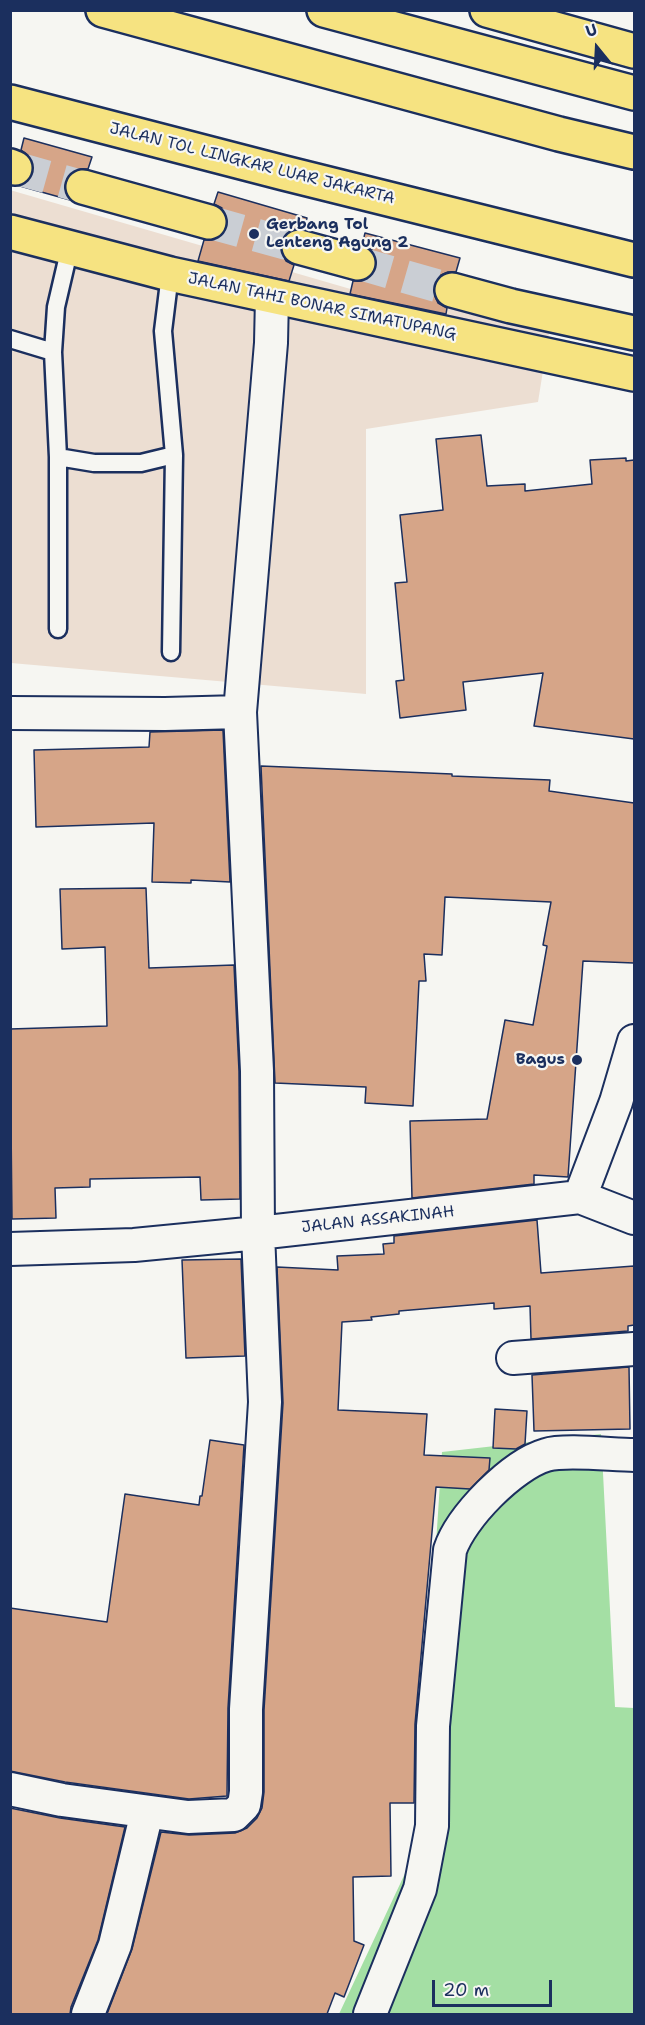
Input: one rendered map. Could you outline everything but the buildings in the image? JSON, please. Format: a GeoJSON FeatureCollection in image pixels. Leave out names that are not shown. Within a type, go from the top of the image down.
{"type":"FeatureCollection","features":[{"type":"Feature","properties":{"kind":"highway"},"geometry":{"type":"LineString","coordinates":[[103,10],[558,134],[634,152]]}},
{"type":"Feature","properties":{"kind":"highway"},"geometry":{"type":"LineString","coordinates":[[324,10],[634,93]]}},
{"type":"Feature","properties":{"kind":"highway"},"geometry":{"type":"LineString","coordinates":[[487,10],[634,51]]}},
{"type":"Feature","properties":{"kind":"highway","name":"JALAN TOL LINGKAR LUAR JAKARTA"},"geometry":{"type":"LineString","coordinates":[[10,102],[634,260]]}},
{"type":"Feature","properties":{"kind":"highway"},"geometry":{"type":"LineString","coordinates":[[83,187],[209,222]]}},
{"type":"Feature","properties":{"kind":"highway","name":"JALAN TAHI BONAR SIMATUPANG"},"geometry":{"type":"LineString","coordinates":[[10,232],[170,274],[634,374]]}},
{"type":"Feature","properties":{"kind":"highway"},"geometry":{"type":"LineString","coordinates":[[299,247],[358,263]]}},
{"type":"Feature","properties":{"kind":"highway"},"geometry":{"type":"LineString","coordinates":[[452,290],[511,306],[634,333]]}},
{"type":"Feature","properties":{"kind":"street"},"geometry":{"type":"LineString","coordinates":[[10,1789],[62,1800],[188,1817],[234,1815],[244,1805],[246,1709],[265,1402],[258,1233],[257,1071],[240,712],[271,343],[272,297]]}},
{"type":"Feature","properties":{"kind":"street"},"geometry":{"type":"LineString","coordinates":[[10,713],[240,712]]}},
{"type":"Feature","properties":{"kind":"street"},"geometry":{"type":"LineString","coordinates":[[634,1041],[616,1102],[580,1197],[634,1218]]}},
{"type":"Feature","properties":{"kind":"street","name":"JALAN ASSAKINAH"},"geometry":{"type":"LineString","coordinates":[[10,1249],[134,1245],[580,1197]]}},
{"type":"Feature","properties":{"kind":"street"},"geometry":{"type":"LineString","coordinates":[[513,1358],[634,1349]]}},
{"type":"Feature","properties":{"kind":"street"},"geometry":{"type":"LineString","coordinates":[[369,2014],[420,1889],[432,1826],[433,1726],[450,1551],[455,1536],[472,1512],[508,1478],[546,1455],[558,1453],[634,1455]]}},
{"type":"Feature","properties":{"kind":"street"},"geometry":{"type":"LineString","coordinates":[[88,2014],[115,1945],[147,1812]]}},
{"type":"Feature","properties":{"kind":"lane"},"geometry":{"type":"LineString","coordinates":[[58,629],[58,457],[53,352],[56,307],[70,248]]}},
{"type":"Feature","properties":{"kind":"lane"},"geometry":{"type":"LineString","coordinates":[[170,274],[163,331],[174,455],[171,652]]}},
{"type":"Feature","properties":{"kind":"lane"},"geometry":{"type":"LineString","coordinates":[[10,339],[53,352]]}},
{"type":"Feature","properties":{"kind":"lane"},"geometry":{"type":"LineString","coordinates":[[58,457],[94,463],[141,463],[174,455]]}},
{"type":"Feature","properties":{"kind":"shaded area"},"geometry":{"type":"Polygon","coordinates":[[[10,190],[378,297],[553,308],[538,402],[366,429],[366,694],[11,663],[10,190]]]}},
{"type":"Feature","properties":{"kind":"green space"},"geometry":{"type":"Polygon","coordinates":[[[601,1434],[615,1707],[634,1708],[634,2014],[339,2014],[416,1850],[442,1452],[601,1434]]]}},
{"type":"Feature","properties":{"kind":"tunnel"},"geometry":{"type":"LineString","coordinates":[[15,168],[83,187]]}},
{"type":"Feature","properties":{"kind":"tunnel"},"geometry":{"type":"LineString","coordinates":[[209,222],[299,247]]}},
{"type":"Feature","properties":{"kind":"tunnel"},"geometry":{"type":"LineString","coordinates":[[358,263],[452,290]]}},
{"type":"Feature","properties":{"kind":"place","name":"Gerbang Tol Lenteng Agung 2"},"geometry":{"type":"Point","coordinates":[254,234]}},
{"type":"Feature","properties":{"kind":"place","name":"Bagus"},"geometry":{"type":"Point","coordinates":[577,1060]}}]}
